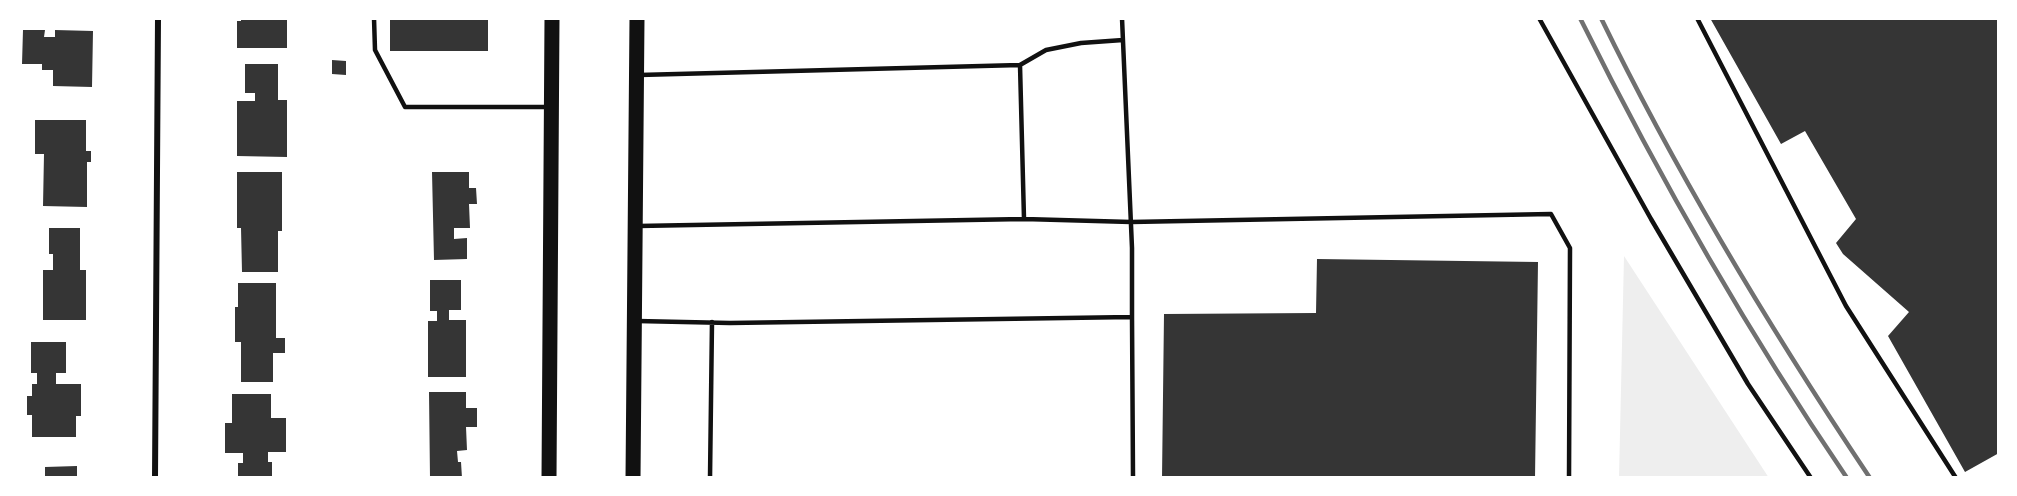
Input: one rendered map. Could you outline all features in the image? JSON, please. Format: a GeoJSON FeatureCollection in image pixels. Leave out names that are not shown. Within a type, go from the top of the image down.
{"type":"FeatureCollection","features":[{"type":"Feature","properties":{"kind":"main road"},"geometry":{"type":"LineString","coordinates":[[549,478],[552,18]]}},
{"type":"Feature","properties":{"kind":"main road"},"geometry":{"type":"LineString","coordinates":[[633,478],[637,18]]}},
{"type":"Feature","properties":{"kind":"street"},"geometry":{"type":"LineString","coordinates":[[155,478],[158,18]]}},
{"type":"Feature","properties":{"kind":"lane"},"geometry":{"type":"LineString","coordinates":[[374,18],[375,50],[405,107],[552,107]]}},
{"type":"Feature","properties":{"kind":"lane"},"geometry":{"type":"LineString","coordinates":[[1122,18],[1131,222],[1133,478]]}},
{"type":"Feature","properties":{"kind":"lane"},"geometry":{"type":"LineString","coordinates":[[1539,18],[1657,230],[1748,384],[1811,478]]}},
{"type":"Feature","properties":{"kind":"lane"},"geometry":{"type":"LineString","coordinates":[[1697,18],[1846,306],[1956,478]]}},
{"type":"Feature","properties":{"kind":"lane"},"geometry":{"type":"LineString","coordinates":[[637,75],[1020,65],[1046,50],[1081,43],[1123,40]]}},
{"type":"Feature","properties":{"kind":"lane"},"geometry":{"type":"LineString","coordinates":[[1020,65],[1024,219]]}},
{"type":"Feature","properties":{"kind":"lane"},"geometry":{"type":"LineString","coordinates":[[635,226],[1024,219],[1131,222],[1551,214],[1570,248],[1569,478]]}},
{"type":"Feature","properties":{"kind":"lane"},"geometry":{"type":"LineString","coordinates":[[634,321],[1132,317]]}},
{"type":"Feature","properties":{"kind":"lane"},"geometry":{"type":"LineString","coordinates":[[710,478],[712,322]]}},
{"type":"Feature","properties":{"kind":"shaded area"},"geometry":{"type":"Polygon","coordinates":[[[1624,256],[1769,478],[1619,478],[1624,256]]]}},
{"type":"Feature","properties":{"kind":"building"},"geometry":{"type":"Polygon","coordinates":[[[241,18],[287,18],[287,48],[237,48],[237,21],[241,21],[241,18]]]}},
{"type":"Feature","properties":{"kind":"building"},"geometry":{"type":"Polygon","coordinates":[[[390,18],[488,18],[488,51],[390,51],[390,18]]]}},
{"type":"Feature","properties":{"kind":"building"},"geometry":{"type":"Polygon","coordinates":[[[1710,18],[1999,18],[1999,453],[1965,472],[1888,336],[1909,312],[1843,254],[1836,243],[1856,219],[1805,131],[1781,144],[1710,18]]]}},
{"type":"Feature","properties":{"kind":"building"},"geometry":{"type":"Polygon","coordinates":[[[23,30],[45,30],[44,37],[55,37],[55,30],[93,31],[92,87],[53,86],[53,70],[42,70],[42,64],[22,64],[23,30]]]}},
{"type":"Feature","properties":{"kind":"building"},"geometry":{"type":"Polygon","coordinates":[[[332,60],[346,61],[346,75],[332,74],[332,60]]]}},
{"type":"Feature","properties":{"kind":"building"},"geometry":{"type":"Polygon","coordinates":[[[245,64],[278,64],[278,100],[287,100],[287,157],[237,156],[237,101],[255,101],[255,93],[245,93],[245,64]]]}},
{"type":"Feature","properties":{"kind":"building"},"geometry":{"type":"Polygon","coordinates":[[[35,120],[86,120],[86,151],[91,151],[91,162],[87,162],[87,207],[43,206],[44,154],[35,154],[35,120]]]}},
{"type":"Feature","properties":{"kind":"building"},"geometry":{"type":"Polygon","coordinates":[[[237,172],[282,172],[282,231],[278,231],[278,272],[242,272],[241,228],[237,228],[237,172]]]}},
{"type":"Feature","properties":{"kind":"building"},"geometry":{"type":"Polygon","coordinates":[[[432,172],[469,172],[469,188],[476,188],[477,204],[469,204],[470,228],[454,228],[454,239],[467,238],[467,259],[434,260],[432,172]]]}},
{"type":"Feature","properties":{"kind":"building"},"geometry":{"type":"Polygon","coordinates":[[[49,228],[80,228],[80,270],[86,270],[86,320],[43,320],[43,270],[53,270],[53,254],[49,254],[49,228]]]}},
{"type":"Feature","properties":{"kind":"building"},"geometry":{"type":"Polygon","coordinates":[[[1317,259],[1538,262],[1535,478],[1162,478],[1164,314],[1316,313],[1317,259]]]}},
{"type":"Feature","properties":{"kind":"building"},"geometry":{"type":"Polygon","coordinates":[[[430,280],[461,280],[461,310],[449,310],[449,320],[466,320],[466,377],[428,377],[428,321],[437,321],[437,311],[430,311],[430,280]]]}},
{"type":"Feature","properties":{"kind":"building"},"geometry":{"type":"Polygon","coordinates":[[[238,283],[276,283],[276,338],[285,338],[285,353],[273,353],[273,382],[241,382],[241,342],[235,342],[238,283]]]}},
{"type":"Feature","properties":{"kind":"building"},"geometry":{"type":"Polygon","coordinates":[[[31,342],[66,342],[66,373],[56,373],[56,384],[81,384],[81,416],[76,416],[76,437],[32,437],[32,415],[27,415],[27,396],[32,396],[32,384],[37,384],[37,373],[31,373],[31,342]]]}},
{"type":"Feature","properties":{"kind":"building"},"geometry":{"type":"Polygon","coordinates":[[[429,392],[466,392],[466,408],[477,408],[477,427],[466,427],[467,450],[457,451],[458,462],[461,462],[462,478],[430,478],[429,392]]]}},
{"type":"Feature","properties":{"kind":"building"},"geometry":{"type":"Polygon","coordinates":[[[232,394],[271,394],[271,418],[286,418],[286,452],[268,452],[268,462],[272,462],[272,478],[238,478],[238,463],[243,463],[243,453],[225,453],[225,423],[232,423],[232,394]]]}},
{"type":"Feature","properties":{"kind":"building"},"geometry":{"type":"Polygon","coordinates":[[[77,466],[77,478],[45,478],[45,467],[77,466]]]}},
{"type":"Feature","properties":{"kind":"railway"},"geometry":{"type":"LineString","coordinates":[[1580,18],[1673,195],[1739,310],[1847,478]]}},
{"type":"Feature","properties":{"kind":"railway"},"geometry":{"type":"LineString","coordinates":[[1601,18],[1694,195],[1762,310],[1870,478]]}}]}
